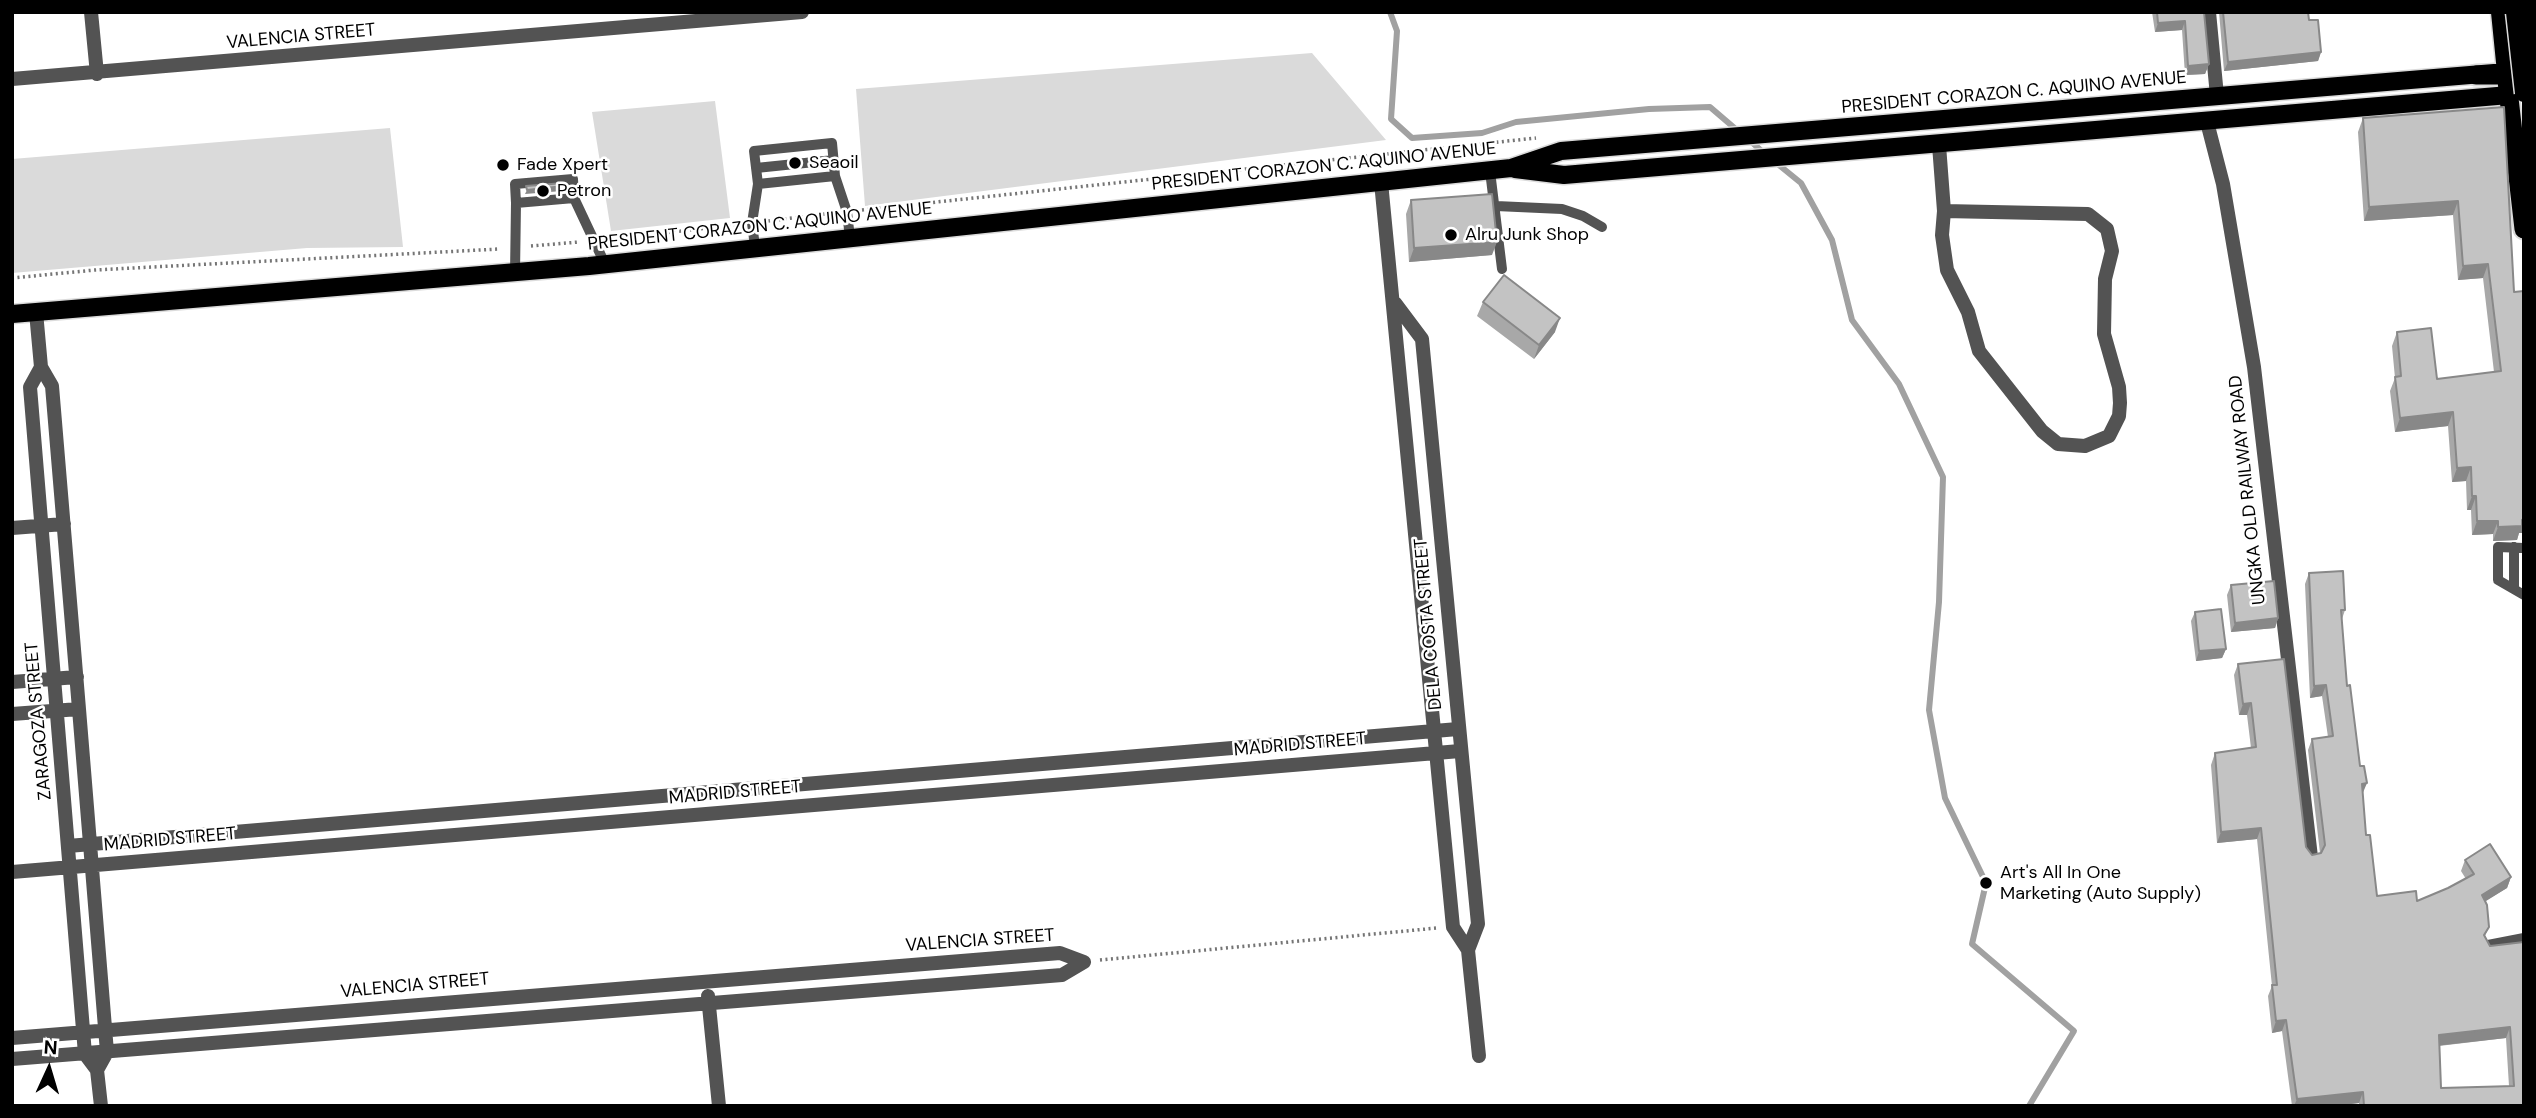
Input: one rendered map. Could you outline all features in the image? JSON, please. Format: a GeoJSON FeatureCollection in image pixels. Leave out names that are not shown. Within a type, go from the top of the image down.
{"type":"FeatureCollection","features":[{"type":"Feature","properties":{"kind":"highway"},"geometry":{"type":"LineString","coordinates":[[2476,75],[2516,89],[2524,229]]}},
{"type":"Feature","properties":{"kind":"main road"},"geometry":{"type":"LineString","coordinates":[[2500,12],[2516,89]]}},
{"type":"Feature","properties":{"kind":"main road"},"geometry":{"type":"LineString","coordinates":[[2515,12],[2516,89]]}},
{"type":"Feature","properties":{"kind":"main road","name":"PRESIDENT CORAZON C. AQUINO AVENUE"},"geometry":{"type":"LineString","coordinates":[[12,314],[515,273],[1490,171],[1511,168],[1561,151],[2476,75]]}},
{"type":"Feature","properties":{"kind":"main road","name":"PRESIDENT CORAZON C. AQUINO AVENUE"},"geometry":{"type":"LineString","coordinates":[[1511,168],[1564,175],[2207,122],[2516,89]]}},
{"type":"Feature","properties":{"kind":"main road"},"geometry":{"type":"LineString","coordinates":[[1561,151],[1564,175]]}},
{"type":"Feature","properties":{"kind":"street"},"geometry":{"type":"LineString","coordinates":[[91,12],[97,74]]}},
{"type":"Feature","properties":{"kind":"street","name":"VALENCIA STREET"},"geometry":{"type":"LineString","coordinates":[[12,79],[97,74],[802,12]]}},
{"type":"Feature","properties":{"kind":"street"},"geometry":{"type":"LineString","coordinates":[[2209,12],[2217,96]]}},
{"type":"Feature","properties":{"kind":"street","name":"UNGKA OLD RAILWAY ROAD"},"geometry":{"type":"LineString","coordinates":[[2207,122],[2223,184],[2254,367],[2311,857]]}},
{"type":"Feature","properties":{"kind":"street"},"geometry":{"type":"LineString","coordinates":[[1939,145],[1944,211],[1942,234],[1947,270],[1968,312],[1979,351],[2042,431],[2058,443],[2085,446],[2109,436],[2119,416],[2120,403],[2119,387],[2104,334],[2105,279],[2112,251],[2107,229],[2088,214],[1944,211]]}},
{"type":"Feature","properties":{"kind":"street","name":"DELA COSTA STREET"},"geometry":{"type":"LineString","coordinates":[[1381,182],[1453,927],[1468,950]]}},
{"type":"Feature","properties":{"kind":"street","name":"DELA COSTA STREET"},"geometry":{"type":"LineString","coordinates":[[1394,302],[1422,339],[1478,924],[1468,950],[1479,1056]]}},
{"type":"Feature","properties":{"kind":"street","name":"ZARAGOZA STREET"},"geometry":{"type":"LineString","coordinates":[[36,312],[41,367],[52,386],[107,1052]]}},
{"type":"Feature","properties":{"kind":"street","name":"ZARAGOZA STREET"},"geometry":{"type":"LineString","coordinates":[[41,367],[30,387],[85,1054]]}},
{"type":"Feature","properties":{"kind":"street"},"geometry":{"type":"LineString","coordinates":[[12,528],[64,524]]}},
{"type":"Feature","properties":{"kind":"street"},"geometry":{"type":"LineString","coordinates":[[12,682],[77,677]]}},
{"type":"Feature","properties":{"kind":"street"},"geometry":{"type":"LineString","coordinates":[[12,714],[79,709]]}},
{"type":"Feature","properties":{"kind":"street","name":"MADRID STREET"},"geometry":{"type":"LineString","coordinates":[[68,846],[1458,729]]}},
{"type":"Feature","properties":{"kind":"street","name":"MADRID STREET"},"geometry":{"type":"LineString","coordinates":[[12,872],[1460,751]]}},
{"type":"Feature","properties":{"kind":"street","name":"VALENCIA STREET"},"geometry":{"type":"LineString","coordinates":[[12,1038],[1060,953],[1084,962]]}},
{"type":"Feature","properties":{"kind":"street"},"geometry":{"type":"LineString","coordinates":[[12,1059],[1062,975],[1084,962]]}},
{"type":"Feature","properties":{"kind":"street"},"geometry":{"type":"LineString","coordinates":[[707,981],[719,1106]]}},
{"type":"Feature","properties":{"kind":"street"},"geometry":{"type":"LineString","coordinates":[[97,1070],[107,1052]]}},
{"type":"Feature","properties":{"kind":"street"},"geometry":{"type":"LineString","coordinates":[[85,1054],[97,1070],[101,1106]]}},
{"type":"Feature","properties":{"kind":"lane"},"geometry":{"type":"LineString","coordinates":[[754,247],[752,223],[758,184],[754,151],[832,143],[835,176],[847,212],[850,238]]}},
{"type":"Feature","properties":{"kind":"lane"},"geometry":{"type":"LineString","coordinates":[[756,168],[834,160]]}},
{"type":"Feature","properties":{"kind":"lane"},"geometry":{"type":"LineString","coordinates":[[1490,171],[1502,270]]}},
{"type":"Feature","properties":{"kind":"lane"},"geometry":{"type":"LineString","coordinates":[[758,184],[835,176]]}},
{"type":"Feature","properties":{"kind":"lane"},"geometry":{"type":"LineString","coordinates":[[515,273],[515,184],[573,180],[574,198],[596,240],[604,264]]}},
{"type":"Feature","properties":{"kind":"lane"},"geometry":{"type":"LineString","coordinates":[[516,203],[574,198]]}},
{"type":"Feature","properties":{"kind":"lane"},"geometry":{"type":"LineString","coordinates":[[1496,206],[1562,209],[1583,216],[1602,228]]}},
{"type":"Feature","properties":{"kind":"lane"},"geometry":{"type":"LineString","coordinates":[[2498,547],[2519,547],[2519,592],[2498,580],[2498,547]]}},
{"type":"Feature","properties":{"kind":"lane"},"geometry":{"type":"LineString","coordinates":[[2488,945],[2524,938]]}},
{"type":"Feature","properties":{"kind":"path"},"geometry":{"type":"LineString","coordinates":[[12,278],[94,270],[516,248],[1544,137]]}},
{"type":"Feature","properties":{"kind":"path"},"geometry":{"type":"LineString","coordinates":[[1084,962],[1453,927]]}},
{"type":"Feature","properties":{"kind":"shaded area"},"geometry":{"type":"Polygon","coordinates":[[[1312,53],[1386,140],[865,206],[856,89],[1312,53]]]}},
{"type":"Feature","properties":{"kind":"shaded area"},"geometry":{"type":"Polygon","coordinates":[[[715,101],[730,218],[611,231],[592,112],[715,101]]]}},
{"type":"Feature","properties":{"kind":"shaded area"},"geometry":{"type":"Polygon","coordinates":[[[390,128],[403,247],[307,248],[12,273],[12,159],[390,128]]]}},
{"type":"Feature","properties":{"kind":"building"},"geometry":{"type":"Polygon","coordinates":[[[2157,12],[2204,12],[2209,64],[2188,66],[2185,21],[2158,23],[2157,12]]]}},
{"type":"Feature","properties":{"kind":"building"},"geometry":{"type":"Polygon","coordinates":[[[2223,12],[2308,12],[2309,20],[2318,20],[2321,52],[2228,62],[2223,12]]]}},
{"type":"Feature","properties":{"kind":"building"},"geometry":{"type":"Polygon","coordinates":[[[2504,107],[2514,292],[2524,291],[2524,519],[2522,526],[2498,527],[2498,521],[2477,521],[2476,496],[2472,496],[2471,467],[2457,468],[2453,412],[2400,418],[2395,377],[2401,376],[2397,332],[2431,328],[2437,379],[2501,371],[2488,264],[2463,266],[2458,201],[2369,207],[2363,118],[2504,107]]]}},
{"type":"Feature","properties":{"kind":"building"},"geometry":{"type":"Polygon","coordinates":[[[564,183],[564,186],[527,190],[526,186],[564,183]]]}},
{"type":"Feature","properties":{"kind":"building","name":"Alru Junk Shop"},"geometry":{"type":"Polygon","coordinates":[[[1492,194],[1497,242],[1414,248],[1411,200],[1492,194]]]}},
{"type":"Feature","properties":{"kind":"building"},"geometry":{"type":"Polygon","coordinates":[[[1504,275],[1560,318],[1539,345],[1483,302],[1504,275]]]}},
{"type":"Feature","properties":{"kind":"building"},"geometry":{"type":"Polygon","coordinates":[[[2343,571],[2345,610],[2341,610],[2347,686],[2350,685],[2360,766],[2364,766],[2367,783],[2362,784],[2366,835],[2370,835],[2377,896],[2416,891],[2417,901],[2448,888],[2474,874],[2465,860],[2490,844],[2511,877],[2482,895],[2487,905],[2489,927],[2484,935],[2490,946],[2524,942],[2524,1106],[2364,1106],[2363,1092],[2297,1099],[2286,1020],[2276,1021],[2272,985],[2277,985],[2261,828],[2221,832],[2215,753],[2256,747],[2251,703],[2243,704],[2238,664],[2284,659],[2306,847],[2312,855],[2321,853],[2325,845],[2312,739],[2333,736],[2326,685],[2314,686],[2309,573],[2343,571]],[[2510,1027],[2439,1035],[2441,1088],[2514,1086],[2510,1027]]]}},
{"type":"Feature","properties":{"kind":"building"},"geometry":{"type":"Polygon","coordinates":[[[2274,581],[2278,618],[2235,623],[2231,585],[2274,581]]]}},
{"type":"Feature","properties":{"kind":"building"},"geometry":{"type":"Polygon","coordinates":[[[2221,609],[2226,649],[2199,651],[2195,612],[2221,609]]]}},
{"type":"Feature","properties":{"kind":"waterway"},"geometry":{"type":"LineString","coordinates":[[1390,12],[1397,31],[1391,119],[1412,138],[1482,133],[1516,122],[1649,109],[1710,107],[1738,131]]}},
{"type":"Feature","properties":{"kind":"waterway"},"geometry":{"type":"LineString","coordinates":[[1747,138],[1765,154]]}},
{"type":"Feature","properties":{"kind":"waterway"},"geometry":{"type":"LineString","coordinates":[[1774,161],[1801,183],[1832,240],[1852,320],[1899,384],[1943,477],[1939,602],[1929,710],[1945,798],[1986,883],[1972,944],[2074,1031],[2029,1106]]}},
{"type":"Feature","properties":{"kind":"place","name":"Seaoil"},"geometry":{"type":"Point","coordinates":[795,163]}},
{"type":"Feature","properties":{"kind":"place","name":"Fade Xpert"},"geometry":{"type":"Point","coordinates":[503,165]}},
{"type":"Feature","properties":{"kind":"place","name":"Petron"},"geometry":{"type":"Point","coordinates":[543,191]}},
{"type":"Feature","properties":{"kind":"place","name":"Alru Junk Shop"},"geometry":{"type":"Point","coordinates":[1451,235]}},
{"type":"Feature","properties":{"kind":"place","name":"Art's All In One Marketing (Auto Supply)"},"geometry":{"type":"Point","coordinates":[1986,883]}}]}
